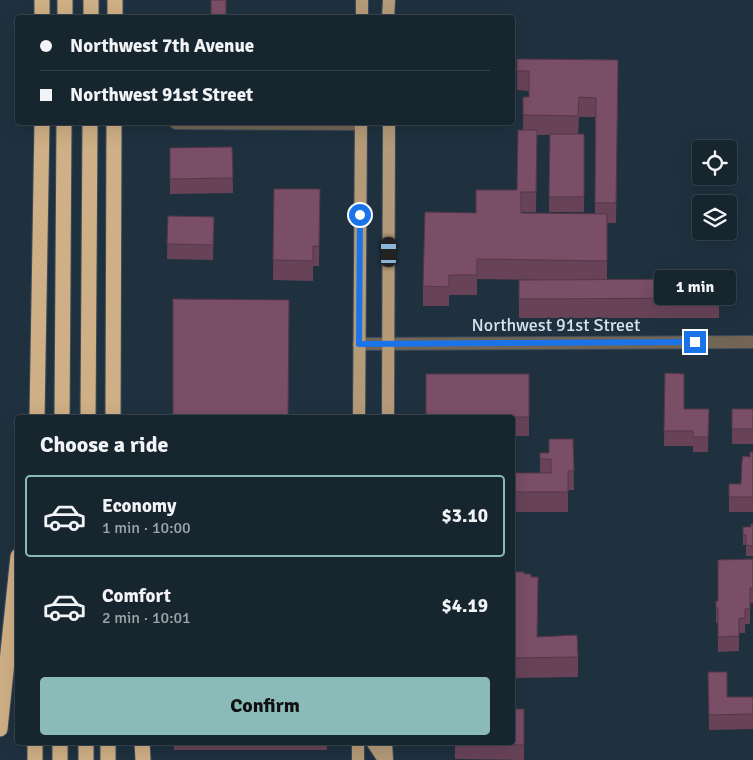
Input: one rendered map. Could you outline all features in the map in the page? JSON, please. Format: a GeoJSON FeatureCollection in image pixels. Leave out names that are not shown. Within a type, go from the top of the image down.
{"type":"FeatureCollection","features":[{"type":"Feature","properties":{"kind":"highway"},"geometry":{"type":"LineString","coordinates":[[42,0],[42,15]]}},
{"type":"Feature","properties":{"kind":"highway"},"geometry":{"type":"LineString","coordinates":[[65,0],[65,15]]}},
{"type":"Feature","properties":{"kind":"highway"},"geometry":{"type":"LineString","coordinates":[[91,0],[91,15]]}},
{"type":"Feature","properties":{"kind":"highway"},"geometry":{"type":"LineString","coordinates":[[115,0],[115,15]]}},
{"type":"Feature","properties":{"kind":"highway"},"geometry":{"type":"LineString","coordinates":[[37,415],[42,125]]}},
{"type":"Feature","properties":{"kind":"highway"},"geometry":{"type":"LineString","coordinates":[[62,415],[64,125]]}},
{"type":"Feature","properties":{"kind":"highway"},"geometry":{"type":"LineString","coordinates":[[88,415],[90,125]]}},
{"type":"Feature","properties":{"kind":"highway"},"geometry":{"type":"LineString","coordinates":[[113,415],[114,125]]}},
{"type":"Feature","properties":{"kind":"highway"},"geometry":{"type":"LineString","coordinates":[[0,729],[15,585]]}},
{"type":"Feature","properties":{"kind":"highway"},"geometry":{"type":"LineString","coordinates":[[35,745],[35,760]]}},
{"type":"Feature","properties":{"kind":"highway"},"geometry":{"type":"LineString","coordinates":[[60,745],[60,760]]}},
{"type":"Feature","properties":{"kind":"highway"},"geometry":{"type":"LineString","coordinates":[[86,745],[86,760]]}},
{"type":"Feature","properties":{"kind":"highway"},"geometry":{"type":"LineString","coordinates":[[108,745],[108,760]]}},
{"type":"Feature","properties":{"kind":"highway"},"geometry":{"type":"LineString","coordinates":[[142,745],[143,760]]}},
{"type":"Feature","properties":{"kind":"main road"},"geometry":{"type":"LineString","coordinates":[[362,0],[362,15]]}},
{"type":"Feature","properties":{"kind":"main road"},"geometry":{"type":"LineString","coordinates":[[388,15],[389,0]]}},
{"type":"Feature","properties":{"kind":"main road"},"geometry":{"type":"LineString","coordinates":[[359,415],[361,125]]}},
{"type":"Feature","properties":{"kind":"main road"},"geometry":{"type":"LineString","coordinates":[[388,415],[389,125]]}},
{"type":"Feature","properties":{"kind":"main road"},"geometry":{"type":"LineString","coordinates":[[358,745],[358,760]]}},
{"type":"Feature","properties":{"kind":"main road"},"geometry":{"type":"LineString","coordinates":[[374,745],[385,760]]}},
{"type":"Feature","properties":{"kind":"main road"},"geometry":{"type":"LineString","coordinates":[[385,760],[386,745]]}},
{"type":"Feature","properties":{"kind":"street","name":"Northwest 91st Street"},"geometry":{"type":"LineString","coordinates":[[359,344],[753,342]]}},
{"type":"Feature","properties":{"kind":"building"},"geometry":{"type":"Polygon","coordinates":[[[211,0],[226,0],[226,15],[211,15],[211,0]]]}},
{"type":"Feature","properties":{"kind":"building"},"geometry":{"type":"Polygon","coordinates":[[[517,59],[618,60],[616,203],[595,203],[596,98],[579,97],[578,116],[523,115],[523,97],[529,97],[529,71],[517,71],[517,59]]]}},
{"type":"Feature","properties":{"kind":"building"},"geometry":{"type":"Polygon","coordinates":[[[518,130],[537,130],[536,192],[521,192],[521,213],[607,214],[607,261],[477,259],[477,275],[449,275],[449,287],[423,286],[425,212],[476,213],[476,190],[517,190],[518,130]]]}},
{"type":"Feature","properties":{"kind":"building"},"geometry":{"type":"Polygon","coordinates":[[[550,134],[584,134],[584,197],[549,197],[550,134]]]}},
{"type":"Feature","properties":{"kind":"building"},"geometry":{"type":"Polygon","coordinates":[[[232,147],[233,178],[170,179],[170,148],[232,147]]]}},
{"type":"Feature","properties":{"kind":"building"},"geometry":{"type":"Polygon","coordinates":[[[274,189],[320,189],[319,246],[313,246],[313,261],[273,260],[274,189]]]}},
{"type":"Feature","properties":{"kind":"building"},"geometry":{"type":"Polygon","coordinates":[[[168,216],[214,217],[213,245],[167,244],[168,216]]]}},
{"type":"Feature","properties":{"kind":"building"},"geometry":{"type":"Polygon","coordinates":[[[719,279],[719,298],[519,299],[519,280],[719,279]]]}},
{"type":"Feature","properties":{"kind":"building"},"geometry":{"type":"Polygon","coordinates":[[[173,299],[289,300],[288,415],[173,415],[173,299]]]}},
{"type":"Feature","properties":{"kind":"building"},"geometry":{"type":"Polygon","coordinates":[[[665,373],[684,374],[684,409],[709,409],[708,437],[693,437],[693,431],[664,431],[665,373]]]}},
{"type":"Feature","properties":{"kind":"building"},"geometry":{"type":"Polygon","coordinates":[[[426,374],[529,374],[529,417],[515,417],[515,415],[426,415],[426,374]]]}},
{"type":"Feature","properties":{"kind":"building"},"geometry":{"type":"Polygon","coordinates":[[[732,409],[753,409],[753,429],[732,429],[732,409]]]}},
{"type":"Feature","properties":{"kind":"building"},"geometry":{"type":"Polygon","coordinates":[[[549,439],[573,439],[574,471],[568,471],[568,492],[515,492],[515,473],[551,473],[551,459],[540,459],[540,453],[549,453],[549,439]]]}},
{"type":"Feature","properties":{"kind":"building"},"geometry":{"type":"Polygon","coordinates":[[[750,452],[753,452],[753,497],[729,497],[729,484],[741,484],[743,456],[750,457],[750,452]]]}},
{"type":"Feature","properties":{"kind":"building"},"geometry":{"type":"Polygon","coordinates":[[[751,524],[753,524],[753,546],[746,545],[746,535],[743,535],[743,527],[751,527],[751,524]]]}},
{"type":"Feature","properties":{"kind":"building"},"geometry":{"type":"Polygon","coordinates":[[[753,559],[753,588],[750,588],[750,609],[745,609],[745,618],[739,618],[739,636],[718,637],[718,608],[716,608],[716,601],[718,601],[718,560],[753,559]]]}},
{"type":"Feature","properties":{"kind":"building"},"geometry":{"type":"Polygon","coordinates":[[[515,572],[524,572],[524,574],[531,574],[531,577],[538,577],[537,637],[577,635],[578,657],[515,658],[515,572]]]}},
{"type":"Feature","properties":{"kind":"building"},"geometry":{"type":"Polygon","coordinates":[[[708,672],[727,672],[727,697],[753,697],[753,714],[709,715],[708,672]]]}},
{"type":"Feature","properties":{"kind":"building"},"geometry":{"type":"Polygon","coordinates":[[[515,709],[524,709],[524,745],[515,745],[515,709]]]}},
{"type":"Feature","properties":{"kind":"route"},"geometry":{"type":"LineString","coordinates":[[360,215],[359,344],[695,342]]}}]}
